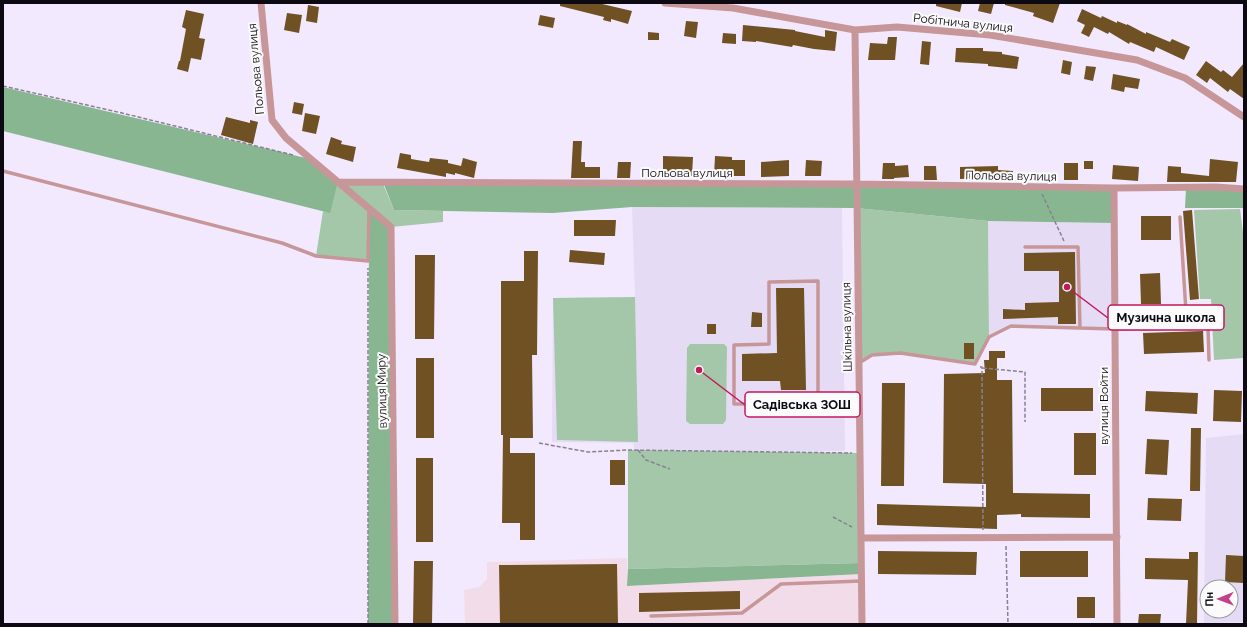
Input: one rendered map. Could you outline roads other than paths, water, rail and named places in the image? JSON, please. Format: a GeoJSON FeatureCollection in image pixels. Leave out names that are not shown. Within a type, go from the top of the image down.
{"type":"FeatureCollection","features":[{"type":"Feature","properties":{"kind":"street","name":"Польова вулиця"},"geometry":{"type":"LineString","coordinates":[[261,3],[272,120],[286,138],[338,182],[856,184],[1244,189]]}},
{"type":"Feature","properties":{"kind":"street","name":"Робітнича вулиця"},"geometry":{"type":"LineString","coordinates":[[666,3],[733,8],[855,30],[897,27],[990,35],[1137,60],[1185,78],[1244,117]]}},
{"type":"Feature","properties":{"kind":"street","name":"Шкільна вулиця"},"geometry":{"type":"LineString","coordinates":[[855,30],[862,624]]}},
{"type":"Feature","properties":{"kind":"street","name":"вулиця Миру"},"geometry":{"type":"LineString","coordinates":[[338,182],[391,227],[395,624]]}},
{"type":"Feature","properties":{"kind":"street","name":"вулиця Войти"},"geometry":{"type":"LineString","coordinates":[[1114,188],[1117,624]]}},
{"type":"Feature","properties":{"kind":"street"},"geometry":{"type":"LineString","coordinates":[[861,535],[983,538],[1116,537]]}},
{"type":"Feature","properties":{"kind":"lane"},"geometry":{"type":"LineString","coordinates":[[3,171],[282,243],[316,256],[368,261],[368,208]]}},
{"type":"Feature","properties":{"kind":"lane"},"geometry":{"type":"LineString","coordinates":[[1180,217],[1186,328]]}},
{"type":"Feature","properties":{"kind":"lane"},"geometry":{"type":"LineString","coordinates":[[1025,247],[1078,246],[1080,328]]}},
{"type":"Feature","properties":{"kind":"lane"},"geometry":{"type":"LineString","coordinates":[[818,404],[818,281],[769,282],[769,344],[734,345],[734,404],[818,404],[859,404]]}},
{"type":"Feature","properties":{"kind":"lane"},"geometry":{"type":"LineString","coordinates":[[858,363],[872,356],[900,353],[975,364],[989,337],[1011,326],[1115,329],[1208,328],[1209,360]]}},
{"type":"Feature","properties":{"kind":"lane"},"geometry":{"type":"LineString","coordinates":[[651,616],[742,613],[781,584],[861,581]]}},
{"type":"Feature","properties":{"kind":"place","name":"Музична школа"},"geometry":{"type":"Point","coordinates":[1067,287]}},
{"type":"Feature","properties":{"kind":"place","name":"Садівська ЗОШ"},"geometry":{"type":"Point","coordinates":[699,370]}}]}
